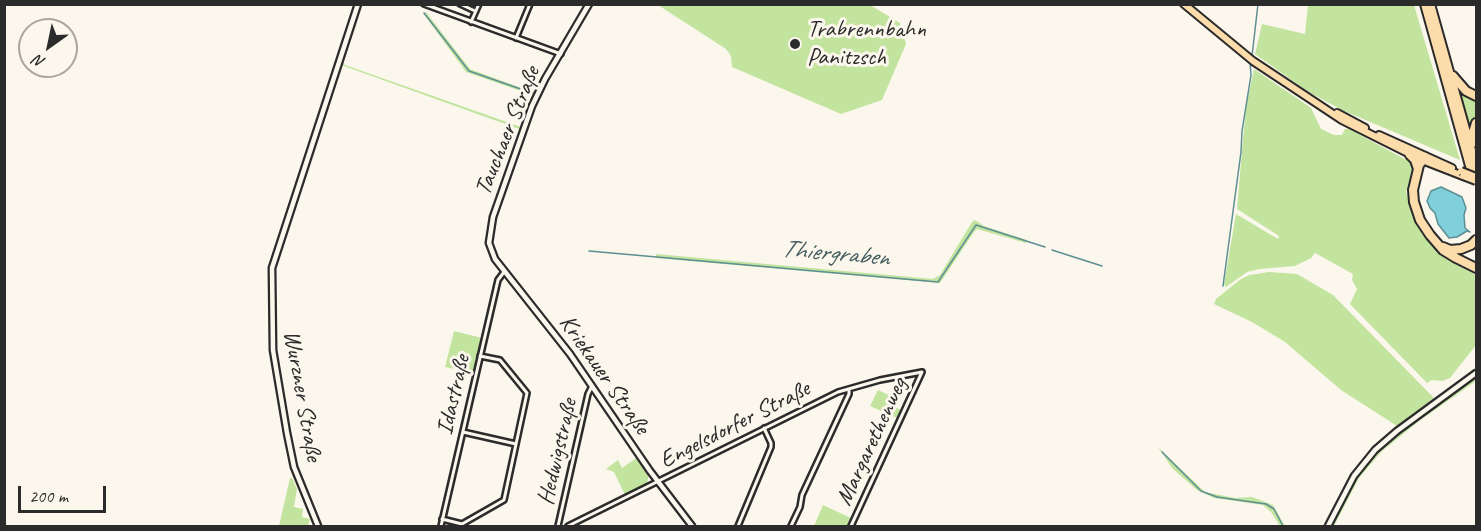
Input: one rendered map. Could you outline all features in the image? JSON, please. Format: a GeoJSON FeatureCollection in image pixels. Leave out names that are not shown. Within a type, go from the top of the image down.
{"type":"FeatureCollection","features":[{"type":"Feature","properties":{"kind":"highway"},"geometry":{"type":"LineString","coordinates":[[1425,4],[1476,178]]}},
{"type":"Feature","properties":{"kind":"highway"},"geometry":{"type":"LineString","coordinates":[[1430,4],[1473,154]]}},
{"type":"Feature","properties":{"kind":"highway"},"geometry":{"type":"LineString","coordinates":[[1448,67],[1462,88],[1476,96]]}},
{"type":"Feature","properties":{"kind":"highway"},"geometry":{"type":"LineString","coordinates":[[1476,123],[1473,133],[1473,154],[1476,178]]}},
{"type":"Feature","properties":{"kind":"highway"},"geometry":{"type":"LineString","coordinates":[[1410,155],[1415,160],[1418,169]]}},
{"type":"Feature","properties":{"kind":"highway"},"geometry":{"type":"LineString","coordinates":[[1424,159],[1414,183],[1413,196],[1419,216],[1427,231],[1438,244],[1456,258],[1476,268]]}},
{"type":"Feature","properties":{"kind":"highway"},"geometry":{"type":"LineString","coordinates":[[1414,183],[1424,159]]}},
{"type":"Feature","properties":{"kind":"highway"},"geometry":{"type":"LineString","coordinates":[[1438,244],[1450,249],[1461,249],[1476,240]]}},
{"type":"Feature","properties":{"kind":"main road"},"geometry":{"type":"LineString","coordinates":[[1184,4],[1251,59],[1351,125],[1410,155],[1476,178]]}},
{"type":"Feature","properties":{"kind":"main road"},"geometry":{"type":"LineString","coordinates":[[1320,105],[1424,159]]}},
{"type":"Feature","properties":{"kind":"street","name":"Wurzner Straße"},"geometry":{"type":"LineString","coordinates":[[318,526],[294,466],[287,434],[273,350],[272,268],[358,4]]}},
{"type":"Feature","properties":{"kind":"street"},"geometry":{"type":"LineString","coordinates":[[424,4],[561,54]]}},
{"type":"Feature","properties":{"kind":"street"},"geometry":{"type":"LineString","coordinates":[[460,4],[476,11]]}},
{"type":"Feature","properties":{"kind":"street"},"geometry":{"type":"LineString","coordinates":[[471,22],[479,4]]}},
{"type":"Feature","properties":{"kind":"street"},"geometry":{"type":"LineString","coordinates":[[516,38],[530,4]]}},
{"type":"Feature","properties":{"kind":"street","name":"Tauchaer Straße"},"geometry":{"type":"LineString","coordinates":[[489,243],[493,217],[532,106],[545,79],[589,4]]}},
{"type":"Feature","properties":{"kind":"street","name":"Kriekauer Straße"},"geometry":{"type":"LineString","coordinates":[[489,243],[492,255],[504,272],[593,386],[659,483],[693,526]]}},
{"type":"Feature","properties":{"kind":"street","name":"Idastraße"},"geometry":{"type":"LineString","coordinates":[[441,526],[498,280],[504,272]]}},
{"type":"Feature","properties":{"kind":"street"},"geometry":{"type":"LineString","coordinates":[[442,519],[462,524],[504,500],[526,393],[500,360],[480,356]]}},
{"type":"Feature","properties":{"kind":"street","name":"Engelsdorfer Straße"},"geometry":{"type":"LineString","coordinates":[[568,526],[659,483],[811,404],[880,380],[922,372]]}},
{"type":"Feature","properties":{"kind":"street","name":"Margarethenweg"},"geometry":{"type":"LineString","coordinates":[[851,526],[922,372]]}},
{"type":"Feature","properties":{"kind":"street"},"geometry":{"type":"LineString","coordinates":[[1328,526],[1360,467],[1375,450],[1476,372]]}},
{"type":"Feature","properties":{"kind":"street","name":"Hedwigstraße"},"geometry":{"type":"LineString","coordinates":[[558,526],[588,393],[593,386]]}},
{"type":"Feature","properties":{"kind":"street"},"geometry":{"type":"LineString","coordinates":[[791,526],[800,507],[802,495],[849,394],[849,389]]}},
{"type":"Feature","properties":{"kind":"street"},"geometry":{"type":"LineString","coordinates":[[738,526],[771,447],[764,428]]}},
{"type":"Feature","properties":{"kind":"street"},"geometry":{"type":"LineString","coordinates":[[463,432],[516,444]]}},
{"type":"Feature","properties":{"kind":"green space","name":"Trabrennbahn Panitzsch"},"geometry":{"type":"Polygon","coordinates":[[[658,5],[870,5],[900,23],[906,44],[882,100],[841,114],[732,67],[731,56],[726,49],[658,5]]]}},
{"type":"Feature","properties":{"kind":"green space"},"geometry":{"type":"Polygon","coordinates":[[[1308,5],[1414,5],[1460,160],[1342,110],[1307,91],[1255,54],[1262,24],[1305,34],[1308,5]]]}},
{"type":"Feature","properties":{"kind":"green space"},"geometry":{"type":"Polygon","coordinates":[[[427,7],[556,54],[557,56],[522,130],[340,64],[351,31],[342,61],[345,65],[521,127],[532,95],[466,72],[423,13],[426,12],[470,69],[532,92],[536,92],[555,59],[553,55],[427,7]]]}},
{"type":"Feature","properties":{"kind":"green space"},"geometry":{"type":"Polygon","coordinates":[[[1254,69],[1311,108],[1321,129],[1334,135],[1342,135],[1345,129],[1349,129],[1412,163],[1406,192],[1422,234],[1455,264],[1476,275],[1476,345],[1450,378],[1442,381],[1432,380],[1427,383],[1350,304],[1357,289],[1352,280],[1353,274],[1315,253],[1311,258],[1295,266],[1247,272],[1226,287],[1224,284],[1236,214],[1278,239],[1279,236],[1237,209],[1246,106],[1254,69]]]}},
{"type":"Feature","properties":{"kind":"green space"},"geometry":{"type":"Polygon","coordinates":[[[1457,85],[1476,98],[1476,120],[1470,133],[1457,85]]]}},
{"type":"Feature","properties":{"kind":"green space"},"geometry":{"type":"Polygon","coordinates":[[[975,220],[984,226],[1027,240],[1026,243],[977,229],[940,283],[656,258],[656,254],[933,279],[940,275],[975,220]]]}},
{"type":"Feature","properties":{"kind":"green space"},"geometry":{"type":"Polygon","coordinates":[[[1269,272],[1297,274],[1333,295],[1434,398],[1397,426],[1341,390],[1285,342],[1252,322],[1214,304],[1216,299],[1241,279],[1269,272]]]}},
{"type":"Feature","properties":{"kind":"green space"},"geometry":{"type":"Polygon","coordinates":[[[454,331],[482,338],[474,373],[445,367],[454,331]]]}},
{"type":"Feature","properties":{"kind":"green space"},"geometry":{"type":"Polygon","coordinates":[[[1476,377],[1476,381],[1419,421],[1381,452],[1359,478],[1332,526],[1352,487],[1380,450],[1430,409],[1476,377]]]}},
{"type":"Feature","properties":{"kind":"green space"},"geometry":{"type":"Polygon","coordinates":[[[878,390],[893,397],[890,405],[903,411],[899,419],[870,406],[878,390]]]}},
{"type":"Feature","properties":{"kind":"green space"},"geometry":{"type":"Polygon","coordinates":[[[1158,447],[1205,492],[1235,498],[1252,497],[1273,505],[1285,526],[1280,526],[1271,512],[1263,505],[1214,498],[1197,490],[1172,468],[1158,447]]]}},
{"type":"Feature","properties":{"kind":"green space"},"geometry":{"type":"Polygon","coordinates":[[[638,457],[649,473],[647,484],[625,495],[614,472],[606,469],[618,460],[622,468],[638,457]]]}},
{"type":"Feature","properties":{"kind":"green space"},"geometry":{"type":"Polygon","coordinates":[[[290,478],[297,489],[294,507],[303,509],[302,517],[310,519],[308,526],[279,526],[290,478]]]}},
{"type":"Feature","properties":{"kind":"green space"},"geometry":{"type":"Polygon","coordinates":[[[823,505],[853,519],[850,526],[814,526],[823,505]]]}},
{"type":"Feature","properties":{"kind":"water"},"geometry":{"type":"Polygon","coordinates":[[[1441,187],[1462,197],[1466,208],[1465,228],[1470,232],[1449,238],[1438,224],[1435,213],[1427,201],[1431,191],[1441,187]]]}},
{"type":"Feature","properties":{"kind":"waterway"},"geometry":{"type":"LineString","coordinates":[[1252,56],[1258,4]]}},
{"type":"Feature","properties":{"kind":"waterway","name":"Thiergraben"},"geometry":{"type":"LineString","coordinates":[[424,13],[469,71],[535,94]]}},
{"type":"Feature","properties":{"kind":"waterway"},"geometry":{"type":"LineString","coordinates":[[1223,286],[1251,75],[1250,62]]}},
{"type":"Feature","properties":{"kind":"waterway","name":"Thiergraben"},"geometry":{"type":"LineString","coordinates":[[495,221],[538,98]]}},
{"type":"Feature","properties":{"kind":"waterway","name":"Thiergraben"},"geometry":{"type":"LineString","coordinates":[[589,251],[938,282],[976,225],[1045,247]]}},
{"type":"Feature","properties":{"kind":"waterway","name":"Thiergraben"},"geometry":{"type":"LineString","coordinates":[[1052,250],[1102,266]]}},
{"type":"Feature","properties":{"kind":"waterway"},"geometry":{"type":"LineString","coordinates":[[1162,452],[1201,491],[1217,497],[1266,504],[1274,509],[1283,526]]}},
{"type":"Feature","properties":{"kind":"place","name":"Trabrennbahn Panitzsch"},"geometry":{"type":"Point","coordinates":[795,44]}}]}
